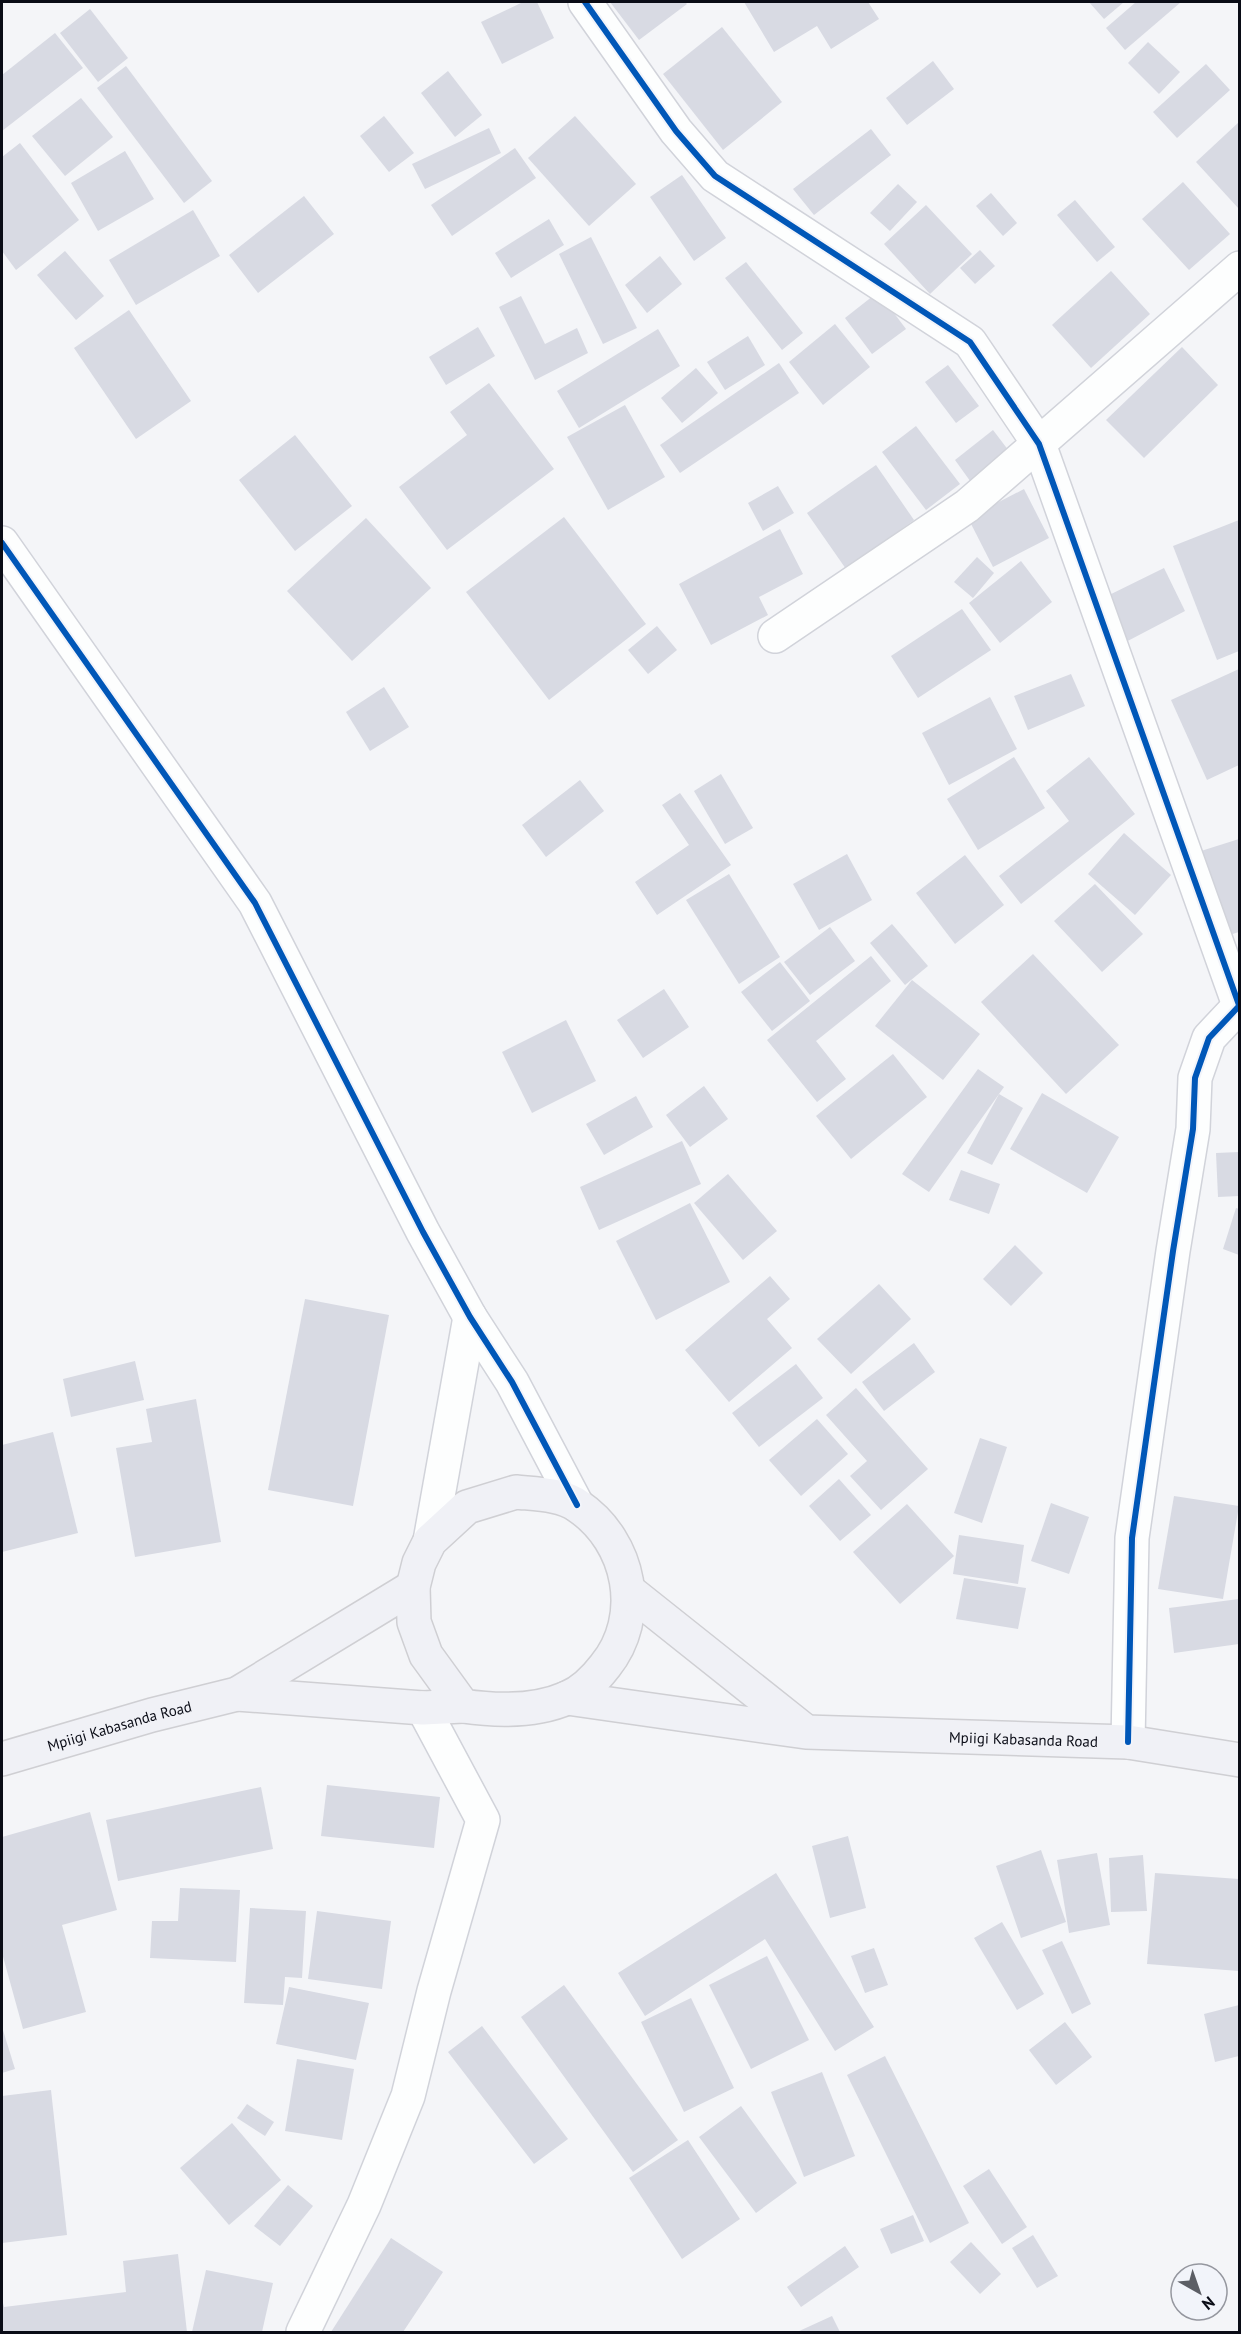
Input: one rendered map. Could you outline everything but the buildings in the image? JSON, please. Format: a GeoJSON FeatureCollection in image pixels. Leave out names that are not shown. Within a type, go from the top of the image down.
{"type":"FeatureCollection","features":[{"type":"Feature","properties":{"kind":"main road"},"geometry":{"type":"LineString","coordinates":[[463,1706],[426,1655],[414,1622],[413,1587],[419,1563],[430,1541],[467,1506],[516,1492],[549,1496],[577,1505],[604,1530],[621,1559],[629,1591],[626,1624],[615,1654],[594,1680],[567,1698]]}},
{"type":"Feature","properties":{"kind":"main road","name":"Mpiigi Kabasanda Road"},"geometry":{"type":"LineString","coordinates":[[2,1759],[152,1715],[237,1694],[413,1587]]}},
{"type":"Feature","properties":{"kind":"main road"},"geometry":{"type":"LineString","coordinates":[[629,1591],[806,1732]]}},
{"type":"Feature","properties":{"kind":"main road","name":"Mpiigi Kabasanda Road"},"geometry":{"type":"LineString","coordinates":[[237,1694],[423,1708],[463,1706],[484,1709],[523,1709],[567,1698],[806,1732],[1128,1742],[1239,1760]]}},
{"type":"Feature","properties":{"kind":"street"},"geometry":{"type":"LineString","coordinates":[[585,2],[676,131],[715,176],[970,342],[1039,444],[1239,1005],[1209,1038],[1195,1078],[1193,1129],[1132,1538],[1128,1742]]}},
{"type":"Feature","properties":{"kind":"street"},"geometry":{"type":"LineString","coordinates":[[775,636],[967,506],[1239,268]]}},
{"type":"Feature","properties":{"kind":"street"},"geometry":{"type":"LineString","coordinates":[[2,543],[255,903],[418,1222],[470,1317],[512,1382],[577,1505]]}},
{"type":"Feature","properties":{"kind":"street"},"geometry":{"type":"LineString","coordinates":[[430,1541],[470,1317]]}},
{"type":"Feature","properties":{"kind":"street"},"geometry":{"type":"LineString","coordinates":[[303,2332],[364,2205],[408,2096],[434,1991],[483,1820],[423,1708]]}},
{"type":"Feature","properties":{"kind":"cycle path"},"geometry":{"type":"LineString","coordinates":[[585,2],[676,131],[715,176],[970,342],[1039,444],[1239,1005]]}},
{"type":"Feature","properties":{"kind":"cycle path"},"geometry":{"type":"LineString","coordinates":[[2,543],[255,903],[423,1232],[470,1317],[512,1382],[577,1505]]}},
{"type":"Feature","properties":{"kind":"cycle path"},"geometry":{"type":"LineString","coordinates":[[1128,1742],[1132,1538],[1193,1129],[1195,1078],[1209,1038],[1240,1005]]}}]}
